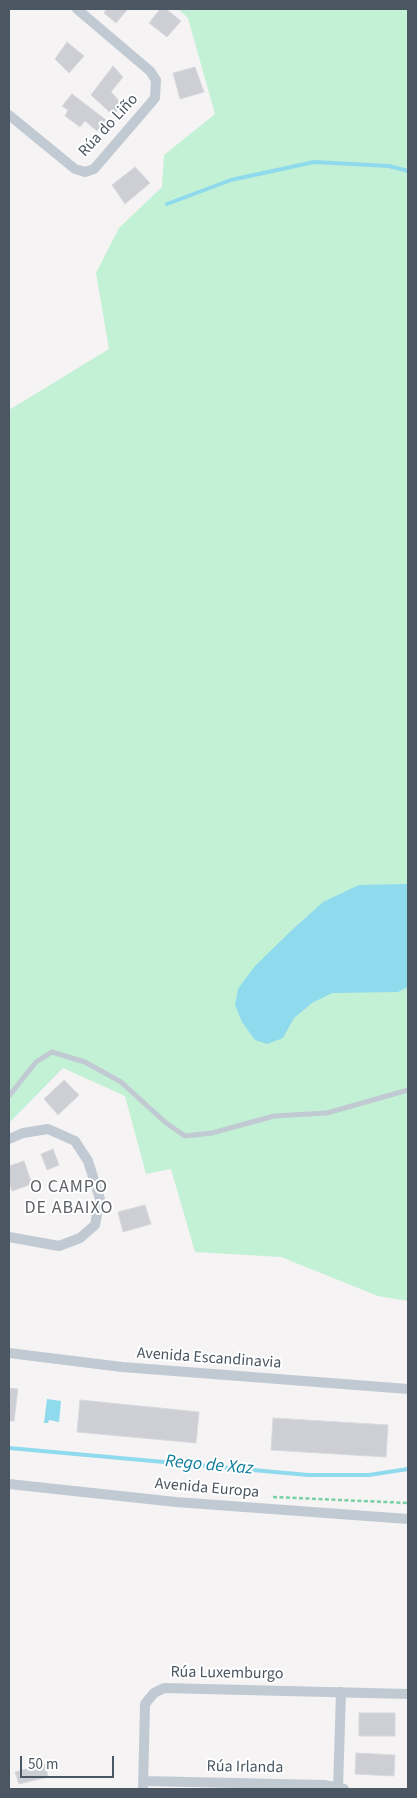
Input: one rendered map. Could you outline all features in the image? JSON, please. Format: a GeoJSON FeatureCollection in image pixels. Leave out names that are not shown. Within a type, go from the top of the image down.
{"type":"FeatureCollection","features":[{"type":"Feature","properties":{"kind":"street","name":"Rúa do Liño"},"geometry":{"type":"LineString","coordinates":[[9,115],[74,169],[85,172],[94,169],[155,98],[156,80],[150,70],[77,9]]}},
{"type":"Feature","properties":{"kind":"street"},"geometry":{"type":"LineString","coordinates":[[9,1139],[23,1133],[48,1129],[75,1141],[88,1161],[100,1199],[95,1224],[80,1238],[59,1246],[9,1237]]}},
{"type":"Feature","properties":{"kind":"street","name":"Avenida Escandinavia"},"geometry":{"type":"LineString","coordinates":[[9,1353],[122,1367],[408,1389]]}},
{"type":"Feature","properties":{"kind":"street","name":"Avenida Europa"},"geometry":{"type":"LineString","coordinates":[[9,1484],[195,1504],[407,1518]]}},
{"type":"Feature","properties":{"kind":"street","name":"Rúa Luxemburgo"},"geometry":{"type":"LineString","coordinates":[[144,1785],[145,1704],[154,1693],[164,1688],[408,1694]]}},
{"type":"Feature","properties":{"kind":"street"},"geometry":{"type":"LineString","coordinates":[[340,1692],[340,1789]]}},
{"type":"Feature","properties":{"kind":"street","name":"Rúa Irlanda"},"geometry":{"type":"LineString","coordinates":[[144,1785],[324,1785],[340,1789]]}},
{"type":"Feature","properties":{"kind":"lane"},"geometry":{"type":"LineString","coordinates":[[9,1096],[36,1062],[52,1052],[85,1062],[121,1082],[166,1123],[185,1136],[212,1132],[274,1116],[327,1113],[408,1090]]}},
{"type":"Feature","properties":{"kind":"path"},"geometry":{"type":"LineString","coordinates":[[267,1496],[408,1503]]}},
{"type":"Feature","properties":{"kind":"green space"},"geometry":{"type":"Polygon","coordinates":[[[178,9],[408,9],[408,1301],[378,1296],[281,1257],[195,1252],[171,1169],[146,1174],[125,1096],[63,1068],[9,1123],[9,410],[109,349],[96,273],[119,228],[162,187],[164,155],[215,114],[188,18],[178,9]]]}},
{"type":"Feature","properties":{"kind":"water"},"geometry":{"type":"Polygon","coordinates":[[[408,884],[408,987],[398,992],[332,993],[312,1003],[294,1018],[283,1038],[267,1044],[255,1040],[242,1022],[235,1005],[238,989],[254,967],[323,902],[359,885],[408,884]]]}},
{"type":"Feature","properties":{"kind":"water"},"geometry":{"type":"Polygon","coordinates":[[[47,1399],[61,1401],[59,1422],[49,1420],[48,1423],[44,1423],[47,1399]]]}},
{"type":"Feature","properties":{"kind":"building"},"geometry":{"type":"Polygon","coordinates":[[[107,9],[128,9],[116,23],[104,13],[107,9]]]}},
{"type":"Feature","properties":{"kind":"building"},"geometry":{"type":"Polygon","coordinates":[[[160,9],[166,9],[181,21],[167,37],[149,23],[160,9]]]}},
{"type":"Feature","properties":{"kind":"building"},"geometry":{"type":"Polygon","coordinates":[[[67,42],[84,56],[69,73],[55,59],[67,42]]]}},
{"type":"Feature","properties":{"kind":"building"},"geometry":{"type":"Polygon","coordinates":[[[113,66],[123,77],[111,92],[121,103],[114,116],[91,95],[113,66]]]}},
{"type":"Feature","properties":{"kind":"building"},"geometry":{"type":"Polygon","coordinates":[[[195,67],[204,92],[180,99],[173,73],[195,67]]]}},
{"type":"Feature","properties":{"kind":"building"},"geometry":{"type":"Polygon","coordinates":[[[72,94],[106,120],[97,131],[85,121],[80,127],[65,116],[68,110],[62,106],[72,94]]]}},
{"type":"Feature","properties":{"kind":"building"},"geometry":{"type":"Polygon","coordinates":[[[135,167],[150,183],[125,204],[112,185],[135,167]]]}},
{"type":"Feature","properties":{"kind":"building"},"geometry":{"type":"Polygon","coordinates":[[[64,1080],[79,1095],[58,1115],[44,1099],[64,1080]]]}},
{"type":"Feature","properties":{"kind":"building"},"geometry":{"type":"Polygon","coordinates":[[[53,1149],[59,1165],[47,1170],[41,1154],[53,1149]]]}},
{"type":"Feature","properties":{"kind":"building"},"geometry":{"type":"Polygon","coordinates":[[[24,1161],[32,1184],[12,1191],[9,1182],[9,1166],[24,1161]]]}},
{"type":"Feature","properties":{"kind":"building"},"geometry":{"type":"Polygon","coordinates":[[[145,1205],[151,1224],[123,1232],[118,1212],[145,1205]]]}},
{"type":"Feature","properties":{"kind":"building"},"geometry":{"type":"Polygon","coordinates":[[[9,1388],[18,1389],[14,1421],[9,1421],[9,1388]]]}},
{"type":"Feature","properties":{"kind":"building"},"geometry":{"type":"Polygon","coordinates":[[[80,1400],[199,1412],[196,1443],[77,1432],[80,1400]]]}},
{"type":"Feature","properties":{"kind":"building"},"geometry":{"type":"Polygon","coordinates":[[[273,1418],[388,1425],[386,1457],[271,1450],[273,1418]]]}},
{"type":"Feature","properties":{"kind":"building"},"geometry":{"type":"Polygon","coordinates":[[[359,1713],[395,1713],[395,1736],[359,1736],[359,1713]]]}},
{"type":"Feature","properties":{"kind":"building"},"geometry":{"type":"Polygon","coordinates":[[[356,1753],[395,1755],[394,1776],[355,1774],[356,1753]]]}},
{"type":"Feature","properties":{"kind":"building"},"geometry":{"type":"Polygon","coordinates":[[[45,1764],[48,1777],[19,1784],[15,1772],[45,1764]]]}},
{"type":"Feature","properties":{"kind":"waterway"},"geometry":{"type":"LineString","coordinates":[[167,204],[231,180],[314,162],[389,166],[408,171]]}},
{"type":"Feature","properties":{"kind":"waterway","name":"Rego de Xaz"},"geometry":{"type":"LineString","coordinates":[[9,1448],[308,1475],[369,1475],[408,1469]]}},
{"type":"Feature","properties":{"kind":"district","name":"O CAMPO DE ABAIXO"},"geometry":{"type":"Point","coordinates":[69,1198]}}]}
